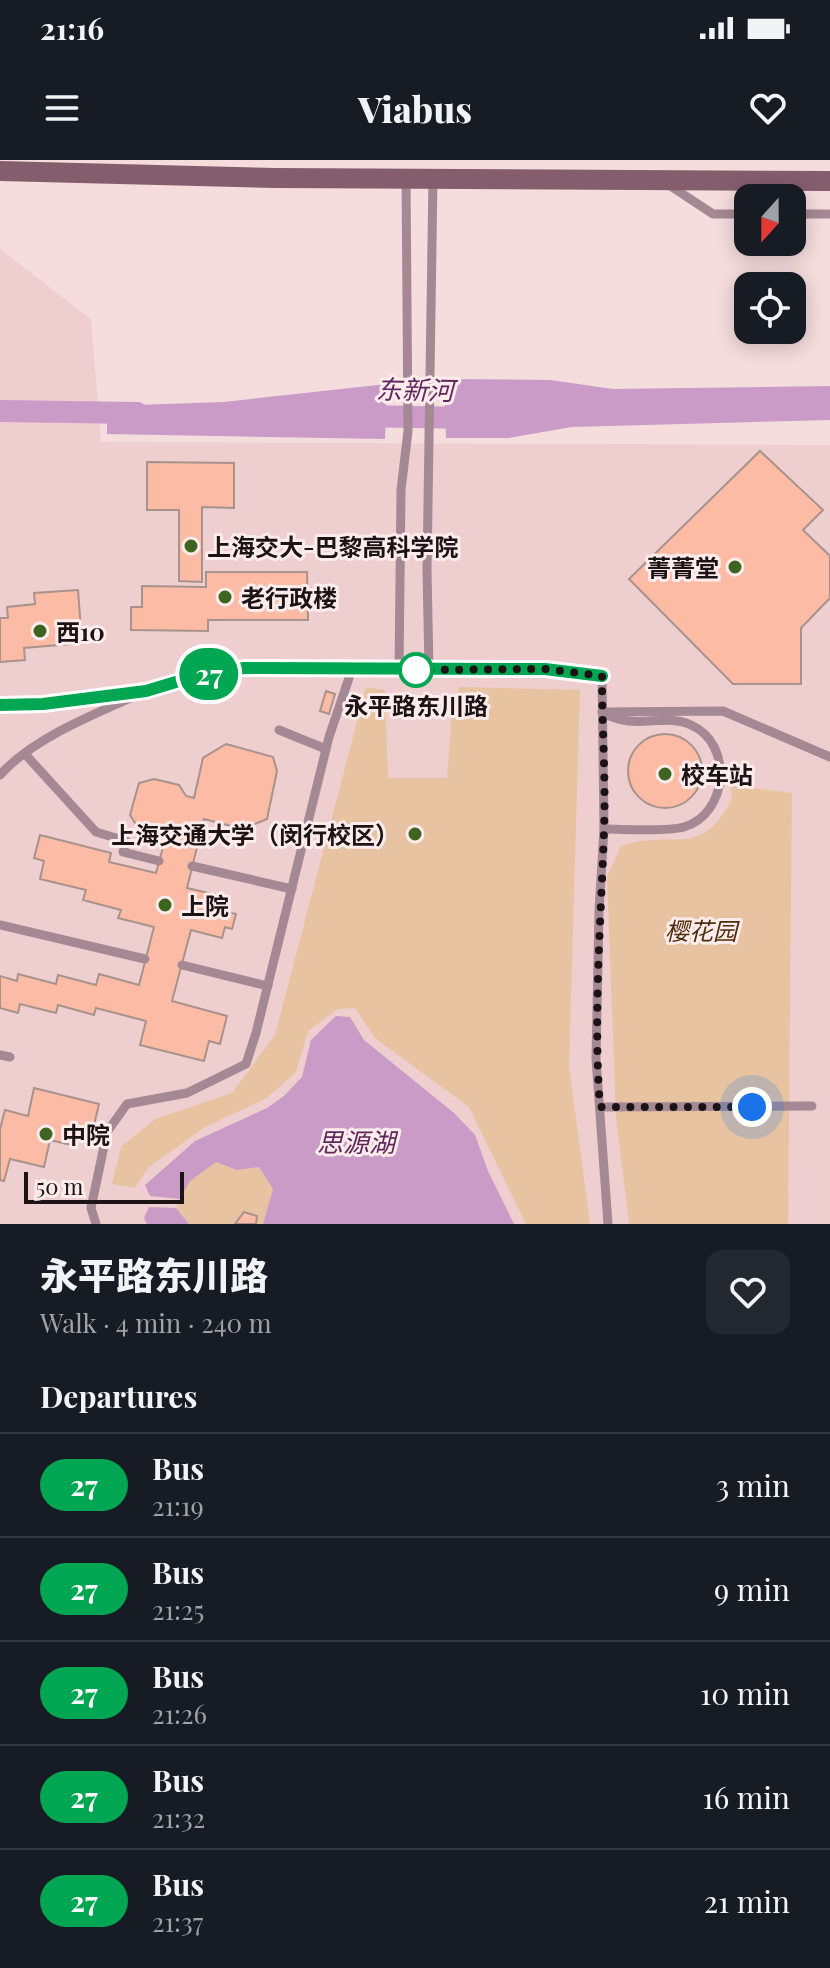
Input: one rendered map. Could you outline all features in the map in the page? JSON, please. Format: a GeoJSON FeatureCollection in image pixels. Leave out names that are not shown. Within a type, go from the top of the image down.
{"type":"FeatureCollection","features":[{"type":"Feature","properties":{"kind":"main road"},"geometry":{"type":"LineString","coordinates":[[0,171],[276,178],[419,173],[830,181]]}},
{"type":"Feature","properties":{"kind":"lane"},"geometry":{"type":"LineString","coordinates":[[399,670],[401,490],[408,431],[407,378],[419,173]]}},
{"type":"Feature","properties":{"kind":"lane"},"geometry":{"type":"LineString","coordinates":[[419,173],[430,378],[429,670]]}},
{"type":"Feature","properties":{"kind":"lane"},"geometry":{"type":"LineString","coordinates":[[660,179],[713,214],[734,214]]}},
{"type":"Feature","properties":{"kind":"lane"},"geometry":{"type":"LineString","coordinates":[[806,214],[830,214]]}},
{"type":"Feature","properties":{"kind":"lane"},"geometry":{"type":"LineString","coordinates":[[0,775],[8,765],[67,726],[146,691],[189,678],[244,668],[545,669],[602,676],[604,829],[596,1044],[608,1224]]}},
{"type":"Feature","properties":{"kind":"lane"},"geometry":{"type":"LineString","coordinates":[[96,1224],[91,1208],[107,1132],[127,1104],[187,1093],[246,1064],[326,749],[352,669]]}},
{"type":"Feature","properties":{"kind":"lane"},"geometry":{"type":"LineString","coordinates":[[0,705],[43,704],[146,691]]}},
{"type":"Feature","properties":{"kind":"lane"},"geometry":{"type":"LineString","coordinates":[[602,712],[723,711],[830,757]]}},
{"type":"Feature","properties":{"kind":"lane"},"geometry":{"type":"LineString","coordinates":[[602,712],[616,720],[634,723],[678,721],[692,725],[714,744],[721,761],[715,800],[700,819],[683,828],[604,829]]}},
{"type":"Feature","properties":{"kind":"lane"},"geometry":{"type":"LineString","coordinates":[[279,730],[326,749]]}},
{"type":"Feature","properties":{"kind":"lane"},"geometry":{"type":"LineString","coordinates":[[25,754],[96,832],[126,841],[123,852],[159,861]]}},
{"type":"Feature","properties":{"kind":"lane"},"geometry":{"type":"LineString","coordinates":[[192,866],[292,889]]}},
{"type":"Feature","properties":{"kind":"lane"},"geometry":{"type":"LineString","coordinates":[[0,925],[145,959]]}},
{"type":"Feature","properties":{"kind":"lane"},"geometry":{"type":"LineString","coordinates":[[182,965],[268,986]]}},
{"type":"Feature","properties":{"kind":"lane"},"geometry":{"type":"LineString","coordinates":[[600,1107],[812,1106]]}},
{"type":"Feature","properties":{"kind":"shaded area","name":"上海交通大学（闵行校区）"},"geometry":{"type":"Polygon","coordinates":[[[0,249],[91,319],[101,442],[830,445],[830,1224],[0,1224],[0,249]]]}},
{"type":"Feature","properties":{"kind":"green space"},"geometry":{"type":"Polygon","coordinates":[[[366,687],[385,690],[388,778],[447,778],[451,722],[459,687],[580,690],[569,1066],[590,1224],[526,1224],[469,1107],[375,1038],[355,1008],[338,1009],[308,1031],[296,1072],[267,1098],[205,1127],[148,1168],[135,1188],[112,1184],[121,1147],[155,1119],[232,1093],[275,1035],[366,687]]]}},
{"type":"Feature","properties":{"kind":"green space","name":"樱花园"},"geometry":{"type":"Polygon","coordinates":[[[730,785],[792,793],[788,1224],[629,1224],[616,1118],[607,877],[621,846],[639,841],[684,839],[708,830],[732,799],[730,785]]]}},
{"type":"Feature","properties":{"kind":"green space"},"geometry":{"type":"Polygon","coordinates":[[[216,1162],[237,1170],[259,1167],[274,1189],[263,1224],[189,1224],[176,1208],[189,1181],[216,1162]]]}},
{"type":"Feature","properties":{"kind":"water"},"geometry":{"type":"Polygon","coordinates":[[[444,379],[550,380],[613,389],[830,386],[830,420],[572,427],[508,438],[446,438],[444,379]]]}},
{"type":"Feature","properties":{"kind":"water"},"geometry":{"type":"Polygon","coordinates":[[[387,384],[385,439],[107,434],[107,406],[223,402],[387,384]]]}},
{"type":"Feature","properties":{"kind":"water","name":"思源湖"},"geometry":{"type":"Polygon","coordinates":[[[336,1016],[350,1017],[364,1040],[454,1113],[475,1135],[488,1171],[514,1224],[263,1224],[273,1189],[259,1167],[237,1170],[216,1162],[190,1181],[180,1199],[150,1196],[145,1185],[195,1141],[267,1108],[284,1096],[302,1077],[311,1040],[336,1016]]]}},
{"type":"Feature","properties":{"kind":"water"},"geometry":{"type":"Polygon","coordinates":[[[149,1207],[176,1208],[189,1224],[147,1224],[144,1218],[149,1207]]]}},
{"type":"Feature","properties":{"kind":"building","name":"菁菁堂"},"geometry":{"type":"Polygon","coordinates":[[[760,451],[823,510],[803,530],[830,556],[830,598],[801,628],[801,684],[733,684],[629,579],[760,451]]]}},
{"type":"Feature","properties":{"kind":"building","name":"上海交大-巴黎高科学院"},"geometry":{"type":"Polygon","coordinates":[[[147,462],[234,463],[234,508],[202,507],[202,582],[179,581],[179,510],[147,510],[147,462]]]}},
{"type":"Feature","properties":{"kind":"building","name":"老行政楼"},"geometry":{"type":"Polygon","coordinates":[[[206,572],[307,572],[308,620],[208,620],[208,631],[131,630],[131,607],[142,607],[142,586],[206,587],[206,572]]]}},
{"type":"Feature","properties":{"kind":"building","name":"西10"},"geometry":{"type":"Polygon","coordinates":[[[78,590],[82,643],[24,648],[25,660],[0,662],[0,618],[8,618],[7,607],[35,604],[34,593],[78,590]]]}},
{"type":"Feature","properties":{"kind":"building"},"geometry":{"type":"Polygon","coordinates":[[[326,691],[335,694],[329,714],[320,711],[326,691]]]}},
{"type":"Feature","properties":{"kind":"building","name":"校车站"},"geometry":{"type":"Polygon","coordinates":[[[658,734],[672,734],[686,740],[696,750],[702,771],[700,785],[686,802],[672,808],[658,808],[644,802],[634,792],[628,778],[628,764],[634,750],[644,740],[658,734]]]}},
{"type":"Feature","properties":{"kind":"building","name":"上院"},"geometry":{"type":"Polygon","coordinates":[[[226,744],[273,757],[277,771],[267,819],[243,829],[204,819],[187,888],[230,898],[226,912],[236,914],[232,929],[225,927],[222,938],[191,930],[172,1001],[227,1016],[220,1044],[209,1041],[204,1061],[140,1045],[146,1021],[96,1008],[94,1015],[58,1005],[56,1013],[20,1004],[18,1013],[0,1008],[0,976],[17,981],[18,974],[56,984],[58,975],[96,985],[99,974],[139,985],[154,927],[118,918],[121,910],[83,900],[86,890],[40,879],[44,861],[34,858],[40,835],[111,853],[109,862],[156,873],[166,836],[139,829],[130,815],[139,783],[154,779],[179,785],[186,796],[194,798],[203,758],[226,744]]]}},
{"type":"Feature","properties":{"kind":"building","name":"中院"},"geometry":{"type":"Polygon","coordinates":[[[34,1088],[99,1104],[90,1142],[78,1139],[76,1146],[50,1140],[44,1167],[10,1159],[4,1181],[0,1180],[0,1129],[5,1110],[28,1116],[34,1088]]]}},
{"type":"Feature","properties":{"kind":"building"},"geometry":{"type":"Polygon","coordinates":[[[244,1212],[257,1216],[256,1224],[235,1224],[244,1212]]]}},
{"type":"Feature","properties":{"kind":"waterway","name":"东新河"},"geometry":{"type":"LineString","coordinates":[[0,411],[137,413]]}},
{"type":"Feature","properties":{"kind":"waterway","name":"东新河"},"geometry":{"type":"LineString","coordinates":[[355,416],[473,418]]}},
{"type":"Feature","properties":{"kind":"bus line","name":"27"},"geometry":{"type":"LineString","coordinates":[[0,705],[43,704],[146,691],[189,678],[244,668],[545,669],[602,676]]}},
{"type":"Feature","properties":{"kind":"place","name":"上海交大-巴黎高科学院"},"geometry":{"type":"Point","coordinates":[191,546]}},
{"type":"Feature","properties":{"kind":"place","name":"菁菁堂"},"geometry":{"type":"Point","coordinates":[735,567]}},
{"type":"Feature","properties":{"kind":"place","name":"老行政楼"},"geometry":{"type":"Point","coordinates":[225,597]}},
{"type":"Feature","properties":{"kind":"place","name":"西10"},"geometry":{"type":"Point","coordinates":[40,631]}},
{"type":"Feature","properties":{"kind":"place","name":"永平路东川路"},"geometry":{"type":"Point","coordinates":[416,670]}},
{"type":"Feature","properties":{"kind":"place","name":"校车站"},"geometry":{"type":"Point","coordinates":[665,774]}},
{"type":"Feature","properties":{"kind":"place","name":"上海交通大学（闵行校区）"},"geometry":{"type":"Point","coordinates":[415,834]}},
{"type":"Feature","properties":{"kind":"place","name":"上院"},"geometry":{"type":"Point","coordinates":[165,905]}},
{"type":"Feature","properties":{"kind":"place","name":"中院"},"geometry":{"type":"Point","coordinates":[46,1134]}},
{"type":"Feature","properties":{"kind":"route"},"geometry":{"type":"LineString","coordinates":[[416,670],[545,669],[602,676],[604,829],[596,1059],[600,1107],[752,1107]]}}]}
